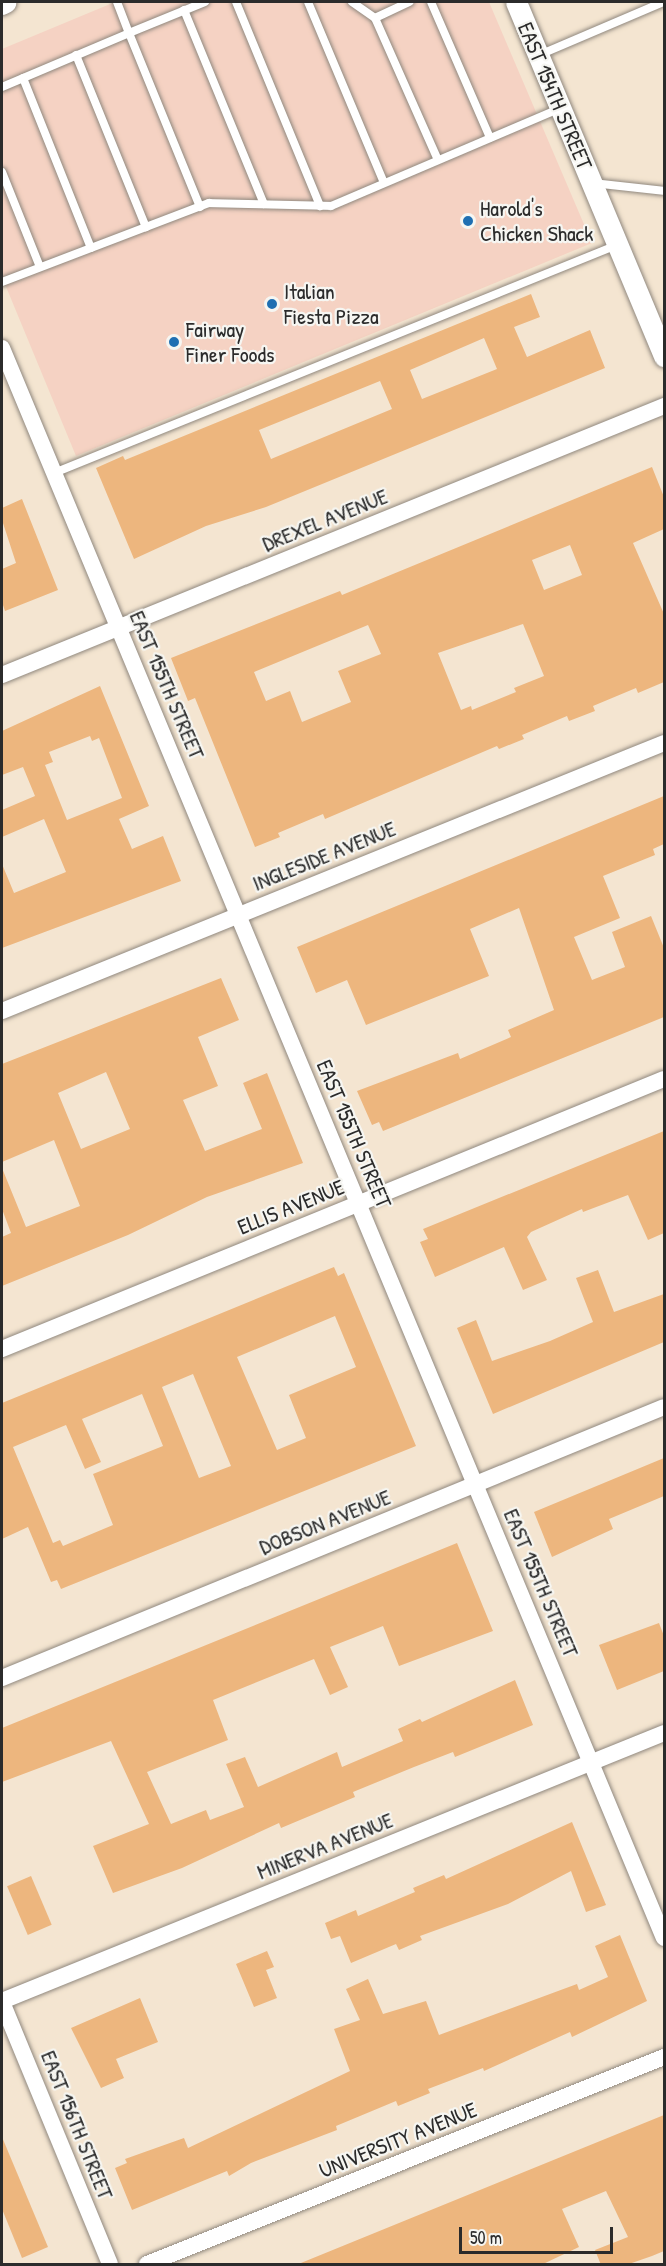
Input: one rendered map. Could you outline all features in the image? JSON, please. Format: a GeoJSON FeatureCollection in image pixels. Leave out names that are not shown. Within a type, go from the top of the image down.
{"type":"FeatureCollection","features":[{"type":"Feature","properties":{"kind":"main road"},"geometry":{"type":"LineString","coordinates":[[2,3],[6,2]]}},
{"type":"Feature","properties":{"kind":"street","name":"EAST 154TH STREET"},"geometry":{"type":"LineString","coordinates":[[516,2],[664,356]]}},
{"type":"Feature","properties":{"kind":"street","name":"EAST 155TH STREET"},"geometry":{"type":"LineString","coordinates":[[2,348],[664,1938]]}},
{"type":"Feature","properties":{"kind":"street","name":"DREXEL AVENUE"},"geometry":{"type":"LineString","coordinates":[[2,675],[664,406]]}},
{"type":"Feature","properties":{"kind":"street","name":"INGLESIDE AVENUE"},"geometry":{"type":"LineString","coordinates":[[2,1011],[664,743]]}},
{"type":"Feature","properties":{"kind":"street","name":"ELLIS AVENUE"},"geometry":{"type":"LineString","coordinates":[[2,1349],[664,1079]]}},
{"type":"Feature","properties":{"kind":"street","name":"DOBSON AVENUE"},"geometry":{"type":"LineString","coordinates":[[2,1678],[664,1407]]}},
{"type":"Feature","properties":{"kind":"street","name":"MINERVA AVENUE"},"geometry":{"type":"LineString","coordinates":[[2,2002],[664,1733]]}},
{"type":"Feature","properties":{"kind":"street","name":"EAST 156TH STREET"},"geometry":{"type":"LineString","coordinates":[[2,2002],[110,2265]]}},
{"type":"Feature","properties":{"kind":"street","name":"UNIVERSITY AVENUE"},"geometry":{"type":"LineString","coordinates":[[147,2265],[664,2057]]}},
{"type":"Feature","properties":{"kind":"lane"},"geometry":{"type":"LineString","coordinates":[[117,2],[200,207]]}},
{"type":"Feature","properties":{"kind":"lane"},"geometry":{"type":"LineString","coordinates":[[2,87],[205,2]]}},
{"type":"Feature","properties":{"kind":"lane"},"geometry":{"type":"LineString","coordinates":[[236,2],[320,206]]}},
{"type":"Feature","properties":{"kind":"lane"},"geometry":{"type":"LineString","coordinates":[[308,2],[384,183]]}},
{"type":"Feature","properties":{"kind":"lane"},"geometry":{"type":"LineString","coordinates":[[352,2],[375,18],[438,160]]}},
{"type":"Feature","properties":{"kind":"lane"},"geometry":{"type":"LineString","coordinates":[[375,18],[409,2]]}},
{"type":"Feature","properties":{"kind":"lane"},"geometry":{"type":"LineString","coordinates":[[431,2],[490,138]]}},
{"type":"Feature","properties":{"kind":"lane"},"geometry":{"type":"LineString","coordinates":[[539,56],[663,2]]}},
{"type":"Feature","properties":{"kind":"lane"},"geometry":{"type":"LineString","coordinates":[[184,10],[264,204]]}},
{"type":"Feature","properties":{"kind":"lane"},"geometry":{"type":"LineString","coordinates":[[76,55],[146,227]]}},
{"type":"Feature","properties":{"kind":"lane"},"geometry":{"type":"LineString","coordinates":[[23,78],[91,248]]}},
{"type":"Feature","properties":{"kind":"lane"},"geometry":{"type":"LineString","coordinates":[[2,282],[209,203],[331,206],[561,108]]}},
{"type":"Feature","properties":{"kind":"lane"},"geometry":{"type":"LineString","coordinates":[[2,172],[40,267]]}},
{"type":"Feature","properties":{"kind":"lane"},"geometry":{"type":"LineString","coordinates":[[592,183],[664,191]]}},
{"type":"Feature","properties":{"kind":"lane"},"geometry":{"type":"LineString","coordinates":[[54,473],[618,245]]}},
{"type":"Feature","properties":{"kind":"shaded area"},"geometry":{"type":"Polygon","coordinates":[[[115,2],[489,2],[592,243],[76,456],[2,277],[2,49],[115,2]]]}},
{"type":"Feature","properties":{"kind":"building"},"geometry":{"type":"Polygon","coordinates":[[[531,294],[540,317],[514,327],[527,357],[590,330],[605,368],[266,507],[206,526],[134,559],[96,468],[123,456],[125,460],[531,294]],[[484,338],[410,370],[422,399],[497,369],[484,338]],[[380,381],[259,430],[271,459],[392,409],[380,381]]]}},
{"type":"Feature","properties":{"kind":"building"},"geometry":{"type":"Polygon","coordinates":[[[652,467],[664,497],[664,529],[633,543],[664,614],[664,682],[638,693],[636,688],[593,706],[595,711],[569,721],[567,716],[522,735],[524,739],[499,749],[497,746],[325,819],[323,814],[278,833],[280,837],[255,847],[195,698],[188,701],[171,658],[340,591],[342,595],[652,467]],[[570,545],[532,560],[544,590],[582,575],[570,545]],[[523,624],[438,653],[461,710],[471,706],[472,710],[516,692],[514,688],[544,676],[523,624]],[[368,625],[254,672],[266,701],[290,691],[302,722],[351,702],[338,671],[381,654],[368,625]]]}},
{"type":"Feature","properties":{"kind":"building"},"geometry":{"type":"Polygon","coordinates":[[[22,499],[58,590],[5,611],[2,602],[2,569],[16,563],[2,520],[2,508],[22,499]]]}},
{"type":"Feature","properties":{"kind":"building"},"geometry":{"type":"Polygon","coordinates":[[[100,686],[149,806],[119,819],[132,849],[163,836],[181,881],[2,948],[2,864],[14,893],[66,872],[44,819],[2,837],[2,810],[35,796],[23,767],[2,775],[2,731],[100,686]],[[90,736],[49,752],[53,762],[45,765],[67,820],[122,798],[99,738],[92,741],[90,736]]]}},
{"type":"Feature","properties":{"kind":"building"},"geometry":{"type":"Polygon","coordinates":[[[664,796],[664,844],[653,849],[655,855],[603,876],[620,918],[574,937],[592,980],[625,967],[612,932],[651,916],[664,948],[664,1017],[383,1131],[379,1122],[372,1125],[357,1091],[458,1053],[460,1059],[511,1037],[508,1030],[554,1010],[519,908],[470,929],[489,976],[366,1025],[347,980],[316,993],[297,947],[664,796]]]}},
{"type":"Feature","properties":{"kind":"building"},"geometry":{"type":"Polygon","coordinates":[[[221,978],[239,1020],[198,1037],[218,1086],[183,1100],[205,1151],[262,1129],[243,1083],[267,1073],[303,1163],[207,1197],[128,1235],[2,1286],[2,1237],[11,1233],[2,1209],[2,1168],[26,1227],[80,1206],[54,1140],[2,1162],[2,1064],[221,978]],[[106,1072],[58,1093],[81,1149],[130,1129],[106,1072]]]}},
{"type":"Feature","properties":{"kind":"building"},"geometry":{"type":"Polygon","coordinates":[[[664,1131],[664,1233],[648,1240],[628,1195],[583,1212],[582,1209],[531,1232],[527,1237],[547,1280],[523,1290],[504,1247],[435,1277],[420,1242],[428,1239],[423,1229],[664,1131]]]}},
{"type":"Feature","properties":{"kind":"building"},"geometry":{"type":"Polygon","coordinates":[[[334,1267],[338,1276],[344,1273],[416,1446],[61,1589],[57,1580],[51,1582],[28,1527],[2,1539],[2,1403],[334,1267]],[[335,1316],[237,1357],[277,1450],[306,1438],[289,1395],[356,1367],[335,1316]],[[193,1374],[162,1387],[199,1478],[231,1466],[193,1374]],[[142,1394],[82,1419],[101,1462],[85,1469],[66,1425],[13,1447],[53,1543],[60,1540],[63,1546],[113,1525],[93,1474],[163,1446],[142,1394]]]}},
{"type":"Feature","properties":{"kind":"building"},"geometry":{"type":"Polygon","coordinates":[[[598,1270],[614,1312],[664,1294],[664,1342],[493,1414],[457,1328],[476,1320],[492,1361],[550,1341],[593,1322],[576,1278],[598,1270]]]}},
{"type":"Feature","properties":{"kind":"building"},"geometry":{"type":"Polygon","coordinates":[[[664,1458],[664,1496],[609,1519],[613,1529],[552,1557],[534,1512],[664,1458]]]}},
{"type":"Feature","properties":{"kind":"building"},"geometry":{"type":"Polygon","coordinates":[[[457,1543],[493,1631],[399,1666],[383,1626],[330,1647],[348,1687],[330,1695],[314,1659],[213,1700],[228,1740],[147,1772],[171,1824],[206,1810],[210,1820],[244,1807],[226,1764],[245,1757],[258,1787],[337,1752],[342,1767],[403,1741],[398,1729],[420,1719],[422,1722],[515,1680],[533,1725],[455,1757],[453,1752],[414,1767],[353,1792],[355,1797],[281,1828],[279,1823],[182,1868],[113,1893],[93,1846],[149,1824],[111,1741],[2,1782],[2,1728],[457,1543]]]}},
{"type":"Feature","properties":{"kind":"building"},"geometry":{"type":"Polygon","coordinates":[[[659,1623],[664,1636],[664,1671],[617,1690],[599,1645],[659,1623]]]}},
{"type":"Feature","properties":{"kind":"building"},"geometry":{"type":"Polygon","coordinates":[[[572,1822],[606,1905],[586,1912],[571,1871],[508,1904],[420,1936],[422,1940],[399,1950],[396,1944],[351,1963],[340,1936],[331,1939],[325,1923],[356,1910],[358,1916],[415,1892],[413,1888],[444,1875],[446,1879],[572,1822]]]}},
{"type":"Feature","properties":{"kind":"building"},"geometry":{"type":"Polygon","coordinates":[[[31,1876],[52,1925],[28,1935],[7,1886],[31,1876]]]}},
{"type":"Feature","properties":{"kind":"building"},"geometry":{"type":"Polygon","coordinates":[[[620,1935],[647,2001],[572,2037],[570,2032],[484,2071],[483,2068],[428,2089],[430,2093],[398,2106],[396,2101],[336,2126],[337,2130],[251,2163],[229,2176],[227,2171],[132,2210],[115,2168],[127,2163],[125,2159],[184,2138],[188,2148],[350,2071],[334,2029],[360,2020],[346,1989],[368,1979],[383,2014],[426,2001],[439,2035],[577,1984],[579,1990],[608,1977],[595,1946],[620,1935]]]}},
{"type":"Feature","properties":{"kind":"building"},"geometry":{"type":"Polygon","coordinates":[[[267,1951],[274,1967],[266,1970],[277,1998],[254,2007],[236,1964],[267,1951]]]}},
{"type":"Feature","properties":{"kind":"building"},"geometry":{"type":"Polygon","coordinates":[[[140,1998],[158,2042],[116,2059],[124,2078],[101,2088],[71,2028],[140,1998]]]}},
{"type":"Feature","properties":{"kind":"building"},"geometry":{"type":"Polygon","coordinates":[[[664,2115],[664,2251],[652,2256],[626,2265],[601,2265],[595,2250],[628,2237],[606,2191],[562,2209],[579,2247],[541,2265],[296,2265],[664,2115]]]}},
{"type":"Feature","properties":{"kind":"building"},"geometry":{"type":"Polygon","coordinates":[[[2,2137],[48,2247],[22,2258],[2,2209],[2,2137]]]}},
{"type":"Feature","properties":{"kind":"place","name":"Harold's Chicken Shack"},"geometry":{"type":"Point","coordinates":[468,221]}},
{"type":"Feature","properties":{"kind":"place","name":"Italian Fiesta Pizza"},"geometry":{"type":"Point","coordinates":[272,304]}},
{"type":"Feature","properties":{"kind":"place","name":"Fairway Finer Foods"},"geometry":{"type":"Point","coordinates":[174,342]}}]}
